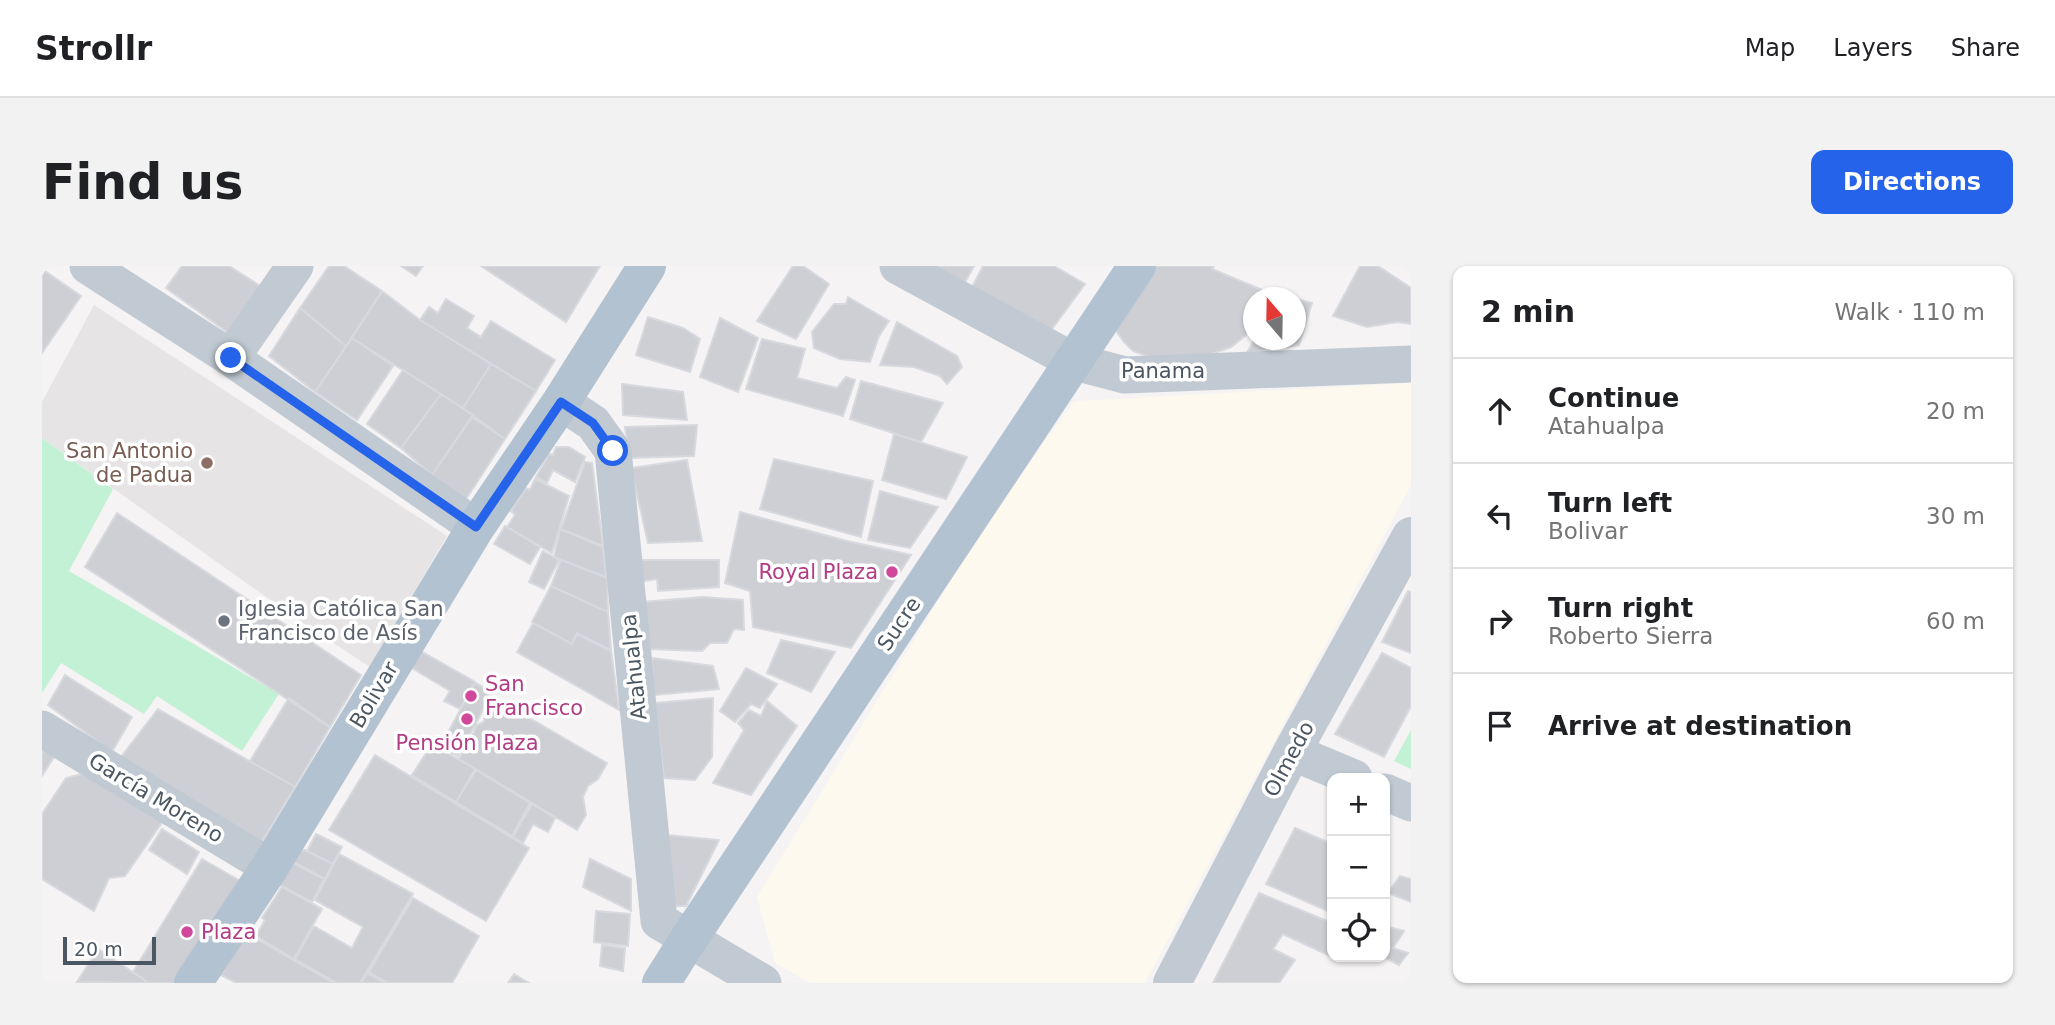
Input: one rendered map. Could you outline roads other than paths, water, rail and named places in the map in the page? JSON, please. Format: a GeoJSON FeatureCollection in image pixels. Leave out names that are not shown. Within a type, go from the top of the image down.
{"type":"FeatureCollection","features":[{"type":"Feature","properties":{"kind":"main road","name":"Bolivar"},"geometry":{"type":"LineString","coordinates":[[193,983],[270,867],[476,527],[561,402],[648,266]]}},
{"type":"Feature","properties":{"kind":"main road","name":"Sucre"},"geometry":{"type":"LineString","coordinates":[[662,983],[1137,266]]}},
{"type":"Feature","properties":{"kind":"street"},"geometry":{"type":"LineString","coordinates":[[88,266],[231,358],[476,527]]}},
{"type":"Feature","properties":{"kind":"street"},"geometry":{"type":"LineString","coordinates":[[231,358],[295,266]]}},
{"type":"Feature","properties":{"kind":"street","name":"Panama"},"geometry":{"type":"LineString","coordinates":[[898,266],[1075,362],[1125,374],[1411,364]]}},
{"type":"Feature","properties":{"kind":"street","name":"Atahualpa"},"geometry":{"type":"LineString","coordinates":[[561,402],[593,423],[613,451],[659,921],[688,940]]}},
{"type":"Feature","properties":{"kind":"street","name":"Olmedo"},"geometry":{"type":"LineString","coordinates":[[1172,983],[1293,752],[1411,536]]}},
{"type":"Feature","properties":{"kind":"street","name":"García Moreno"},"geometry":{"type":"LineString","coordinates":[[42,729],[270,867]]}},
{"type":"Feature","properties":{"kind":"street"},"geometry":{"type":"LineString","coordinates":[[1293,752],[1342,773]]}},
{"type":"Feature","properties":{"kind":"street"},"geometry":{"type":"LineString","coordinates":[[1390,794],[1411,803]]}},
{"type":"Feature","properties":{"kind":"street"},"geometry":{"type":"LineString","coordinates":[[688,940],[763,983]]}},
{"type":"Feature","properties":{"kind":"place","name":"San Antonio de Padua"},"geometry":{"type":"Point","coordinates":[207,463]}},
{"type":"Feature","properties":{"kind":"place","name":"Royal Plaza"},"geometry":{"type":"Point","coordinates":[892,572]}},
{"type":"Feature","properties":{"kind":"place","name":"Iglesia Católica San Francisco de Asís"},"geometry":{"type":"Point","coordinates":[224,621]}},
{"type":"Feature","properties":{"kind":"place","name":"San Francisco"},"geometry":{"type":"Point","coordinates":[471,696]}},
{"type":"Feature","properties":{"kind":"place","name":"Pensión Plaza"},"geometry":{"type":"Point","coordinates":[467,719]}},
{"type":"Feature","properties":{"kind":"place","name":"Plaza"},"geometry":{"type":"Point","coordinates":[187,932]}}]}
